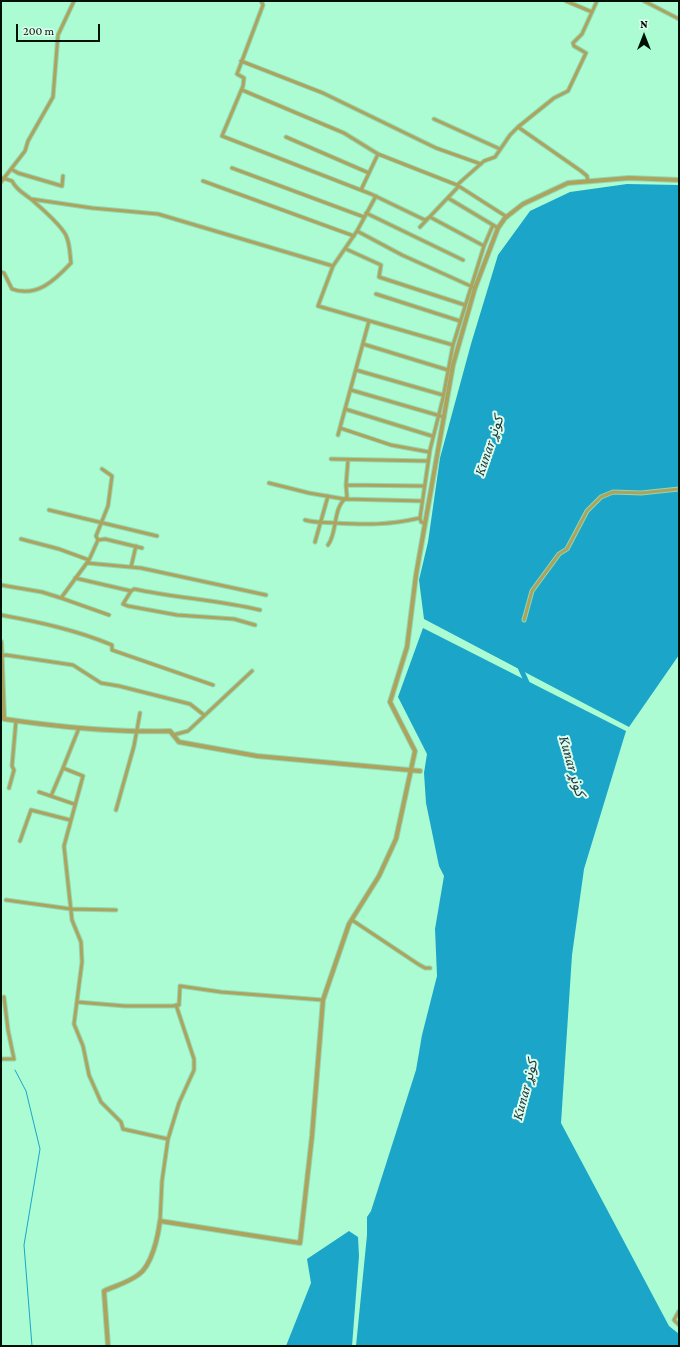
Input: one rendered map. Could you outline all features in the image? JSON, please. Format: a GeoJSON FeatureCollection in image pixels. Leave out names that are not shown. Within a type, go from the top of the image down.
{"type":"FeatureCollection","features":[{"type":"Feature","properties":{"kind":"street"},"geometry":{"type":"LineString","coordinates":[[1,182],[24,151],[28,141],[53,97],[58,35],[74,1]]}},
{"type":"Feature","properties":{"kind":"street"},"geometry":{"type":"LineString","coordinates":[[261,1],[263,5],[236,74],[244,80],[242,90],[223,137],[376,196],[425,220],[430,217]]}},
{"type":"Feature","properties":{"kind":"street"},"geometry":{"type":"LineString","coordinates":[[566,1],[592,12]]}},
{"type":"Feature","properties":{"kind":"street"},"geometry":{"type":"LineString","coordinates":[[420,227],[448,198],[458,185],[481,164],[495,157],[518,127],[554,98],[568,91],[586,52],[574,46],[574,43],[582,34],[597,1]]}},
{"type":"Feature","properties":{"kind":"street"},"geometry":{"type":"LineString","coordinates":[[644,1],[679,19]]}},
{"type":"Feature","properties":{"kind":"street"},"geometry":{"type":"LineString","coordinates":[[241,61],[323,92],[436,148],[481,164]]}},
{"type":"Feature","properties":{"kind":"street"},"geometry":{"type":"LineString","coordinates":[[242,90],[344,133],[378,154],[458,185],[507,217]]}},
{"type":"Feature","properties":{"kind":"street"},"geometry":{"type":"LineString","coordinates":[[434,119],[500,149]]}},
{"type":"Feature","properties":{"kind":"street"},"geometry":{"type":"LineString","coordinates":[[518,127],[581,171],[587,176],[588,181]]}},
{"type":"Feature","properties":{"kind":"street"},"geometry":{"type":"LineString","coordinates":[[286,137],[369,173]]}},
{"type":"Feature","properties":{"kind":"street"},"geometry":{"type":"LineString","coordinates":[[361,190],[378,154]]}},
{"type":"Feature","properties":{"kind":"street"},"geometry":{"type":"LineString","coordinates":[[232,168],[364,217]]}},
{"type":"Feature","properties":{"kind":"street"},"geometry":{"type":"LineString","coordinates":[[11,169],[18,173],[62,186],[63,176]]}},
{"type":"Feature","properties":{"kind":"street"},"geometry":{"type":"LineString","coordinates":[[1,272],[4,273],[12,289],[20,292],[30,292],[43,287],[57,278],[71,263],[67,237],[54,219],[49,218],[31,199],[17,190],[12,181],[3,178]]}},
{"type":"Feature","properties":{"kind":"street"},"geometry":{"type":"LineString","coordinates":[[425,523],[421,522],[420,518],[429,452],[453,345],[465,305],[498,228],[507,217],[522,204],[568,183],[629,178],[679,180]]}},
{"type":"Feature","properties":{"kind":"street"},"geometry":{"type":"LineString","coordinates":[[203,181],[354,236]]}},
{"type":"Feature","properties":{"kind":"street"},"geometry":{"type":"LineString","coordinates":[[376,196],[354,236],[333,266],[318,306],[458,347]]}},
{"type":"Feature","properties":{"kind":"street"},"geometry":{"type":"LineString","coordinates":[[448,198],[498,228]]}},
{"type":"Feature","properties":{"kind":"street"},"geometry":{"type":"LineString","coordinates":[[31,199],[92,208],[158,214],[333,266]]}},
{"type":"Feature","properties":{"kind":"street"},"geometry":{"type":"LineString","coordinates":[[366,213],[463,260]]}},
{"type":"Feature","properties":{"kind":"street"},"geometry":{"type":"LineString","coordinates":[[430,217],[484,246]]}},
{"type":"Feature","properties":{"kind":"street"},"geometry":{"type":"LineString","coordinates":[[160,1221],[300,1243],[312,1136],[323,1000],[333,966],[352,920],[379,876],[396,839],[415,751],[390,702],[407,647],[416,575],[453,365],[484,246],[493,225]]}},
{"type":"Feature","properties":{"kind":"street"},"geometry":{"type":"LineString","coordinates":[[357,231],[402,255],[473,288]]}},
{"type":"Feature","properties":{"kind":"street"},"geometry":{"type":"LineString","coordinates":[[346,249],[381,265],[379,277],[465,305]]}},
{"type":"Feature","properties":{"kind":"street"},"geometry":{"type":"LineString","coordinates":[[376,294],[460,321]]}},
{"type":"Feature","properties":{"kind":"street"},"geometry":{"type":"LineString","coordinates":[[338,434],[369,321]]}},
{"type":"Feature","properties":{"kind":"street"},"geometry":{"type":"LineString","coordinates":[[363,344],[448,370]]}},
{"type":"Feature","properties":{"kind":"street"},"geometry":{"type":"LineString","coordinates":[[356,370],[443,395]]}},
{"type":"Feature","properties":{"kind":"street"},"geometry":{"type":"LineString","coordinates":[[351,390],[444,418]]}},
{"type":"Feature","properties":{"kind":"street"},"geometry":{"type":"LineString","coordinates":[[345,409],[432,436]]}},
{"type":"Feature","properties":{"kind":"street"},"geometry":{"type":"LineString","coordinates":[[340,428],[391,446],[429,452]]}},
{"type":"Feature","properties":{"kind":"street"},"geometry":{"type":"LineString","coordinates":[[331,459],[428,461]]}},
{"type":"Feature","properties":{"kind":"street"},"geometry":{"type":"LineString","coordinates":[[328,545],[332,540],[334,523],[344,499],[347,497],[346,485],[348,460]]}},
{"type":"Feature","properties":{"kind":"street"},"geometry":{"type":"LineString","coordinates":[[61,598],[88,562],[98,540],[96,536],[108,506],[112,476],[102,469]]}},
{"type":"Feature","properties":{"kind":"street"},"geometry":{"type":"LineString","coordinates":[[269,483],[344,499],[422,501]]}},
{"type":"Feature","properties":{"kind":"street"},"geometry":{"type":"LineString","coordinates":[[346,485],[424,486]]}},
{"type":"Feature","properties":{"kind":"street"},"geometry":{"type":"LineString","coordinates":[[524,620],[532,591],[559,554],[567,550],[587,511],[601,497],[613,492],[641,493],[679,489]]}},
{"type":"Feature","properties":{"kind":"street"},"geometry":{"type":"LineString","coordinates":[[315,542],[328,496]]}},
{"type":"Feature","properties":{"kind":"street"},"geometry":{"type":"LineString","coordinates":[[49,510],[157,536]]}},
{"type":"Feature","properties":{"kind":"street"},"geometry":{"type":"LineString","coordinates":[[305,520],[321,524],[334,523],[362,526],[391,524],[420,518]]}},
{"type":"Feature","properties":{"kind":"street"},"geometry":{"type":"LineString","coordinates":[[21,539],[59,549],[88,562],[131,567],[266,595]]}},
{"type":"Feature","properties":{"kind":"street"},"geometry":{"type":"LineString","coordinates":[[98,540],[142,548]]}},
{"type":"Feature","properties":{"kind":"street"},"geometry":{"type":"LineString","coordinates":[[131,567],[136,546]]}},
{"type":"Feature","properties":{"kind":"street"},"geometry":{"type":"LineString","coordinates":[[75,578],[131,591],[134,589],[181,598],[236,604],[260,610]]}},
{"type":"Feature","properties":{"kind":"street"},"geometry":{"type":"LineString","coordinates":[[1,585],[35,591],[61,598],[109,616]]}},
{"type":"Feature","properties":{"kind":"street"},"geometry":{"type":"LineString","coordinates":[[131,591],[123,604],[177,615],[234,619],[255,625]]}},
{"type":"Feature","properties":{"kind":"street"},"geometry":{"type":"LineString","coordinates":[[1,615],[53,625],[88,636],[112,645],[112,650],[213,685]]}},
{"type":"Feature","properties":{"kind":"street"},"geometry":{"type":"LineString","coordinates":[[1,642],[4,719],[78,728],[137,732],[170,731],[179,742],[257,756],[420,771]]}},
{"type":"Feature","properties":{"kind":"street"},"geometry":{"type":"LineString","coordinates":[[2,655],[73,665],[101,684],[119,686],[190,704],[204,715]]}},
{"type":"Feature","properties":{"kind":"street"},"geometry":{"type":"LineString","coordinates":[[173,735],[188,731],[252,671]]}},
{"type":"Feature","properties":{"kind":"street"},"geometry":{"type":"LineString","coordinates":[[116,810],[137,732],[140,713]]}},
{"type":"Feature","properties":{"kind":"street"},"geometry":{"type":"LineString","coordinates":[[9,788],[14,770],[12,766],[16,721]]}},
{"type":"Feature","properties":{"kind":"street"},"geometry":{"type":"LineString","coordinates":[[51,796],[78,728]]}},
{"type":"Feature","properties":{"kind":"street"},"geometry":{"type":"LineString","coordinates":[[63,768],[83,776],[74,804],[64,846],[72,920],[81,942],[82,962],[74,1024],[84,1046],[89,1075],[101,1102],[121,1122],[123,1129],[168,1139]]}},
{"type":"Feature","properties":{"kind":"street"},"geometry":{"type":"LineString","coordinates":[[39,792],[74,804]]}},
{"type":"Feature","properties":{"kind":"street"},"geometry":{"type":"LineString","coordinates":[[20,841],[31,810],[70,820]]}},
{"type":"Feature","properties":{"kind":"street"},"geometry":{"type":"LineString","coordinates":[[6,900],[71,909],[116,910]]}},
{"type":"Feature","properties":{"kind":"street"},"geometry":{"type":"LineString","coordinates":[[352,920],[424,968],[430,968]]}},
{"type":"Feature","properties":{"kind":"street"},"geometry":{"type":"LineString","coordinates":[[77,1002],[125,1006],[179,1005],[180,986],[221,992],[323,1000]]}},
{"type":"Feature","properties":{"kind":"street"},"geometry":{"type":"LineString","coordinates":[[1,1059],[14,1059],[8,1030],[4,998]]}},
{"type":"Feature","properties":{"kind":"street"},"geometry":{"type":"LineString","coordinates":[[108,1346],[104,1291],[139,1275],[152,1254],[158,1239],[162,1181],[168,1139],[178,1103],[194,1070],[194,1059],[176,1005]]}},
{"type":"Feature","properties":{"kind":"street"},"geometry":{"type":"LineString","coordinates":[[679,1311],[674,1320],[679,1326]]}},
{"type":"Feature","properties":{"kind":"water"},"geometry":{"type":"Polygon","coordinates":[[[627,184],[679,185],[679,655],[629,727],[424,619],[419,580],[428,542],[440,458],[471,344],[498,255],[530,211],[570,192],[627,184]]]}},
{"type":"Feature","properties":{"kind":"water"},"geometry":{"type":"Polygon","coordinates":[[[423,628],[626,731],[584,869],[572,955],[561,1123],[669,1326],[679,1334],[679,1346],[356,1346],[367,1235],[367,1217],[371,1211],[416,1070],[422,1035],[437,976],[435,929],[444,876],[439,866],[426,803],[424,773],[427,754],[398,697],[423,628]]]}},
{"type":"Feature","properties":{"kind":"water"},"geometry":{"type":"Polygon","coordinates":[[[349,1231],[358,1237],[359,1256],[352,1346],[286,1346],[311,1283],[307,1259],[349,1231]]]}},
{"type":"Feature","properties":{"kind":"waterway","name":"Kunar کونړ"},"geometry":{"type":"LineString","coordinates":[[519,665],[529,687]]}},
{"type":"Feature","properties":{"kind":"waterway"},"geometry":{"type":"LineString","coordinates":[[15,1070],[26,1091],[40,1149],[24,1245],[32,1346]]}}]}
